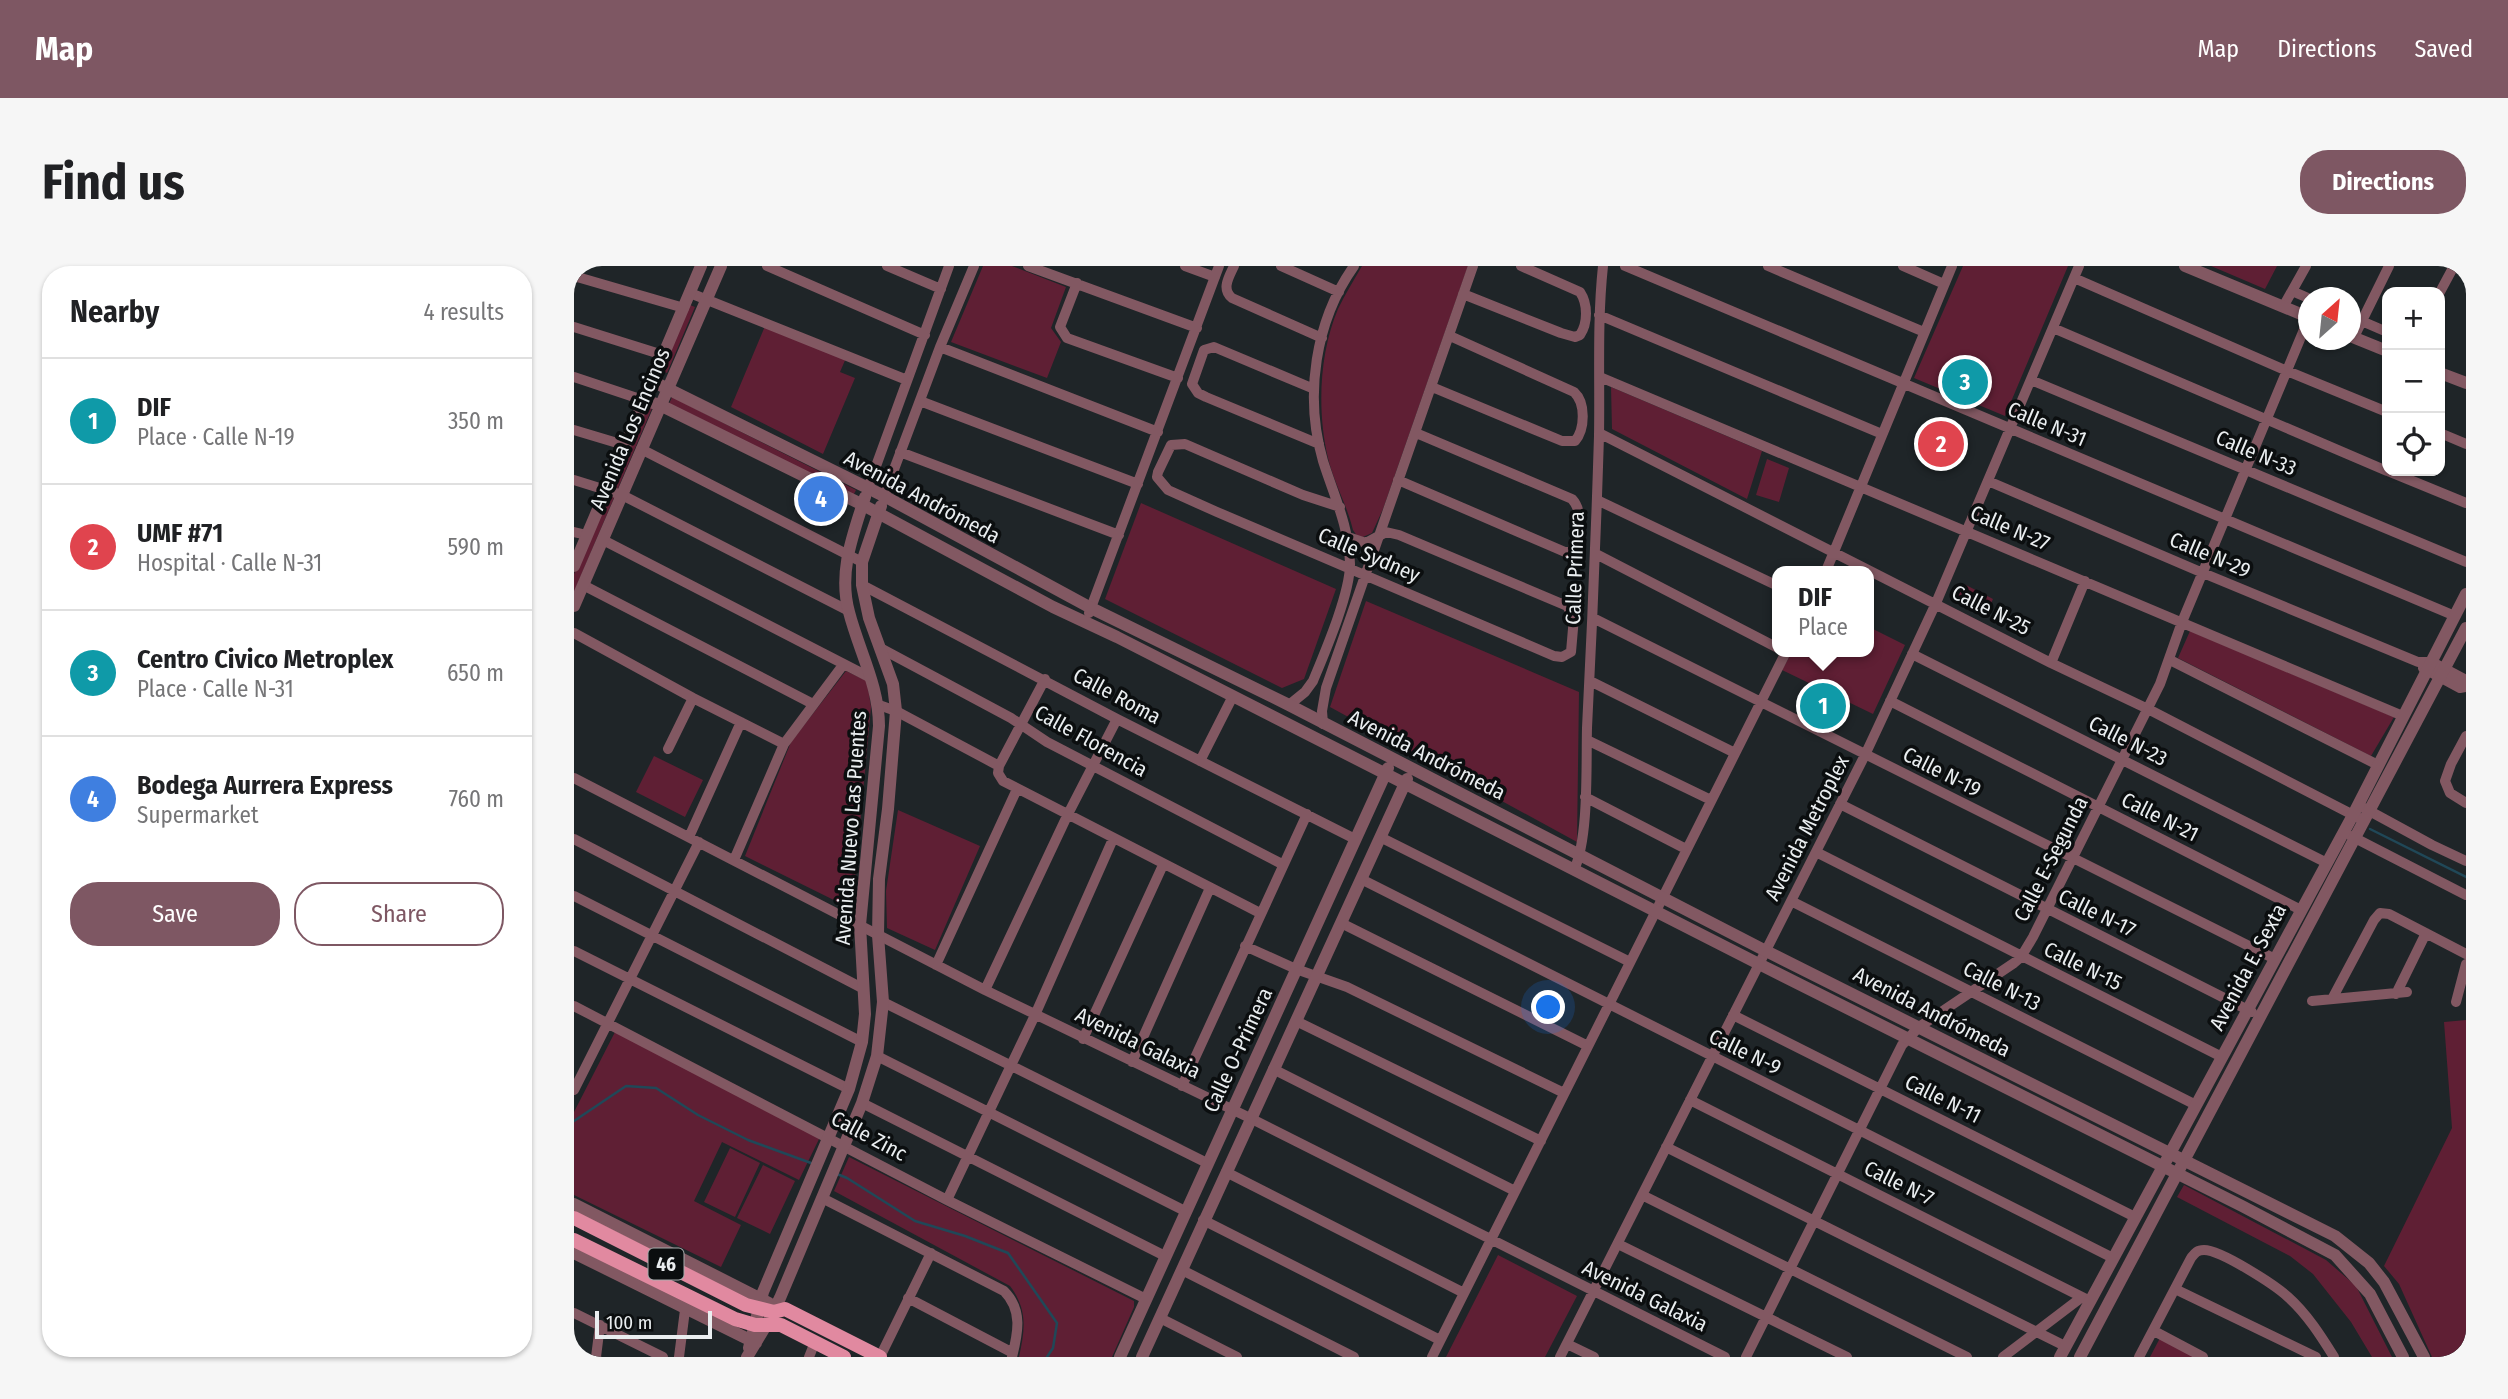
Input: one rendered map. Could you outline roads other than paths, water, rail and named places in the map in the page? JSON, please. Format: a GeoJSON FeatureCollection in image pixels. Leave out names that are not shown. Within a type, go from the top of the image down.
{"type":"FeatureCollection","features":[{"type":"Feature","properties":{"kind":"main road","name":"46"},"geometry":{"type":"LineString","coordinates":[[574,1218],[768,1312],[880,1357]]}},
{"type":"Feature","properties":{"kind":"main road","name":"46"},"geometry":{"type":"LineString","coordinates":[[574,1240],[736,1320],[768,1312]]}},
{"type":"Feature","properties":{"kind":"main road","name":"46"},"geometry":{"type":"LineString","coordinates":[[768,1312],[781,1325],[844,1357]]}},
{"type":"Feature","properties":{"kind":"street"},"geometry":{"type":"LineString","coordinates":[[574,566],[701,266]]}},
{"type":"Feature","properties":{"kind":"street","name":"Avenida Los Encinos"},"geometry":{"type":"LineString","coordinates":[[574,606],[721,266]]}},
{"type":"Feature","properties":{"kind":"street"},"geometry":{"type":"LineString","coordinates":[[767,266],[926,335]]}},
{"type":"Feature","properties":{"kind":"street"},"geometry":{"type":"LineString","coordinates":[[887,266],[941,289]]}},
{"type":"Feature","properties":{"kind":"street"},"geometry":{"type":"LineString","coordinates":[[868,488],[949,266]]}},
{"type":"Feature","properties":{"kind":"street"},"geometry":{"type":"LineString","coordinates":[[884,496],[940,347],[974,266]]}},
{"type":"Feature","properties":{"kind":"street"},"geometry":{"type":"LineString","coordinates":[[1028,266],[1197,328]]}},
{"type":"Feature","properties":{"kind":"street"},"geometry":{"type":"LineString","coordinates":[[1185,266],[1215,277]]}},
{"type":"Feature","properties":{"kind":"street"},"geometry":{"type":"LineString","coordinates":[[1085,622],[1219,266]]}},
{"type":"Feature","properties":{"kind":"street"},"geometry":{"type":"LineString","coordinates":[[1234,266],[1226,287],[1228,295],[1322,338]]}},
{"type":"Feature","properties":{"kind":"street"},"geometry":{"type":"LineString","coordinates":[[1281,266],[1339,292]]}},
{"type":"Feature","properties":{"kind":"street"},"geometry":{"type":"LineString","coordinates":[[1289,705],[1305,692],[1313,681],[1346,589],[1350,567],[1348,537],[1319,444],[1314,389],[1317,356],[1322,338],[1339,292],[1354,266]]}},
{"type":"Feature","properties":{"kind":"street"},"geometry":{"type":"LineString","coordinates":[[1323,724],[1326,688],[1473,266]]}},
{"type":"Feature","properties":{"kind":"street"},"geometry":{"type":"LineString","coordinates":[[1463,294],[1571,336],[1575,337],[1584,330],[1586,303],[1580,292],[1521,266]]}},
{"type":"Feature","properties":{"kind":"street","name":"Calle Primera"},"geometry":{"type":"LineString","coordinates":[[1574,870],[1581,856],[1585,797],[1596,554],[1599,315],[1604,266]]}},
{"type":"Feature","properties":{"kind":"street","name":"Calle N-31"},"geometry":{"type":"LineString","coordinates":[[1625,266],[2455,617]]}},
{"type":"Feature","properties":{"kind":"street"},"geometry":{"type":"LineString","coordinates":[[1768,266],[1924,332]]}},
{"type":"Feature","properties":{"kind":"street"},"geometry":{"type":"LineString","coordinates":[[1903,266],[1944,284]]}},
{"type":"Feature","properties":{"kind":"street"},"geometry":{"type":"LineString","coordinates":[[1828,566],[1952,266]]}},
{"type":"Feature","properties":{"kind":"street","name":"Avenida Metroplex"},"geometry":{"type":"LineString","coordinates":[[1560,1357],[1865,755],[1936,603],[2079,266]]}},
{"type":"Feature","properties":{"kind":"street"},"geometry":{"type":"LineString","coordinates":[[2185,266],[2298,314]]}},
{"type":"Feature","properties":{"kind":"street"},"geometry":{"type":"LineString","coordinates":[[2283,307],[2306,266]]}},
{"type":"Feature","properties":{"kind":"street"},"geometry":{"type":"LineString","coordinates":[[2382,330],[2361,320],[2389,266]]}},
{"type":"Feature","properties":{"kind":"street"},"geometry":{"type":"LineString","coordinates":[[2443,287],[2454,266]]}},
{"type":"Feature","properties":{"kind":"street"},"geometry":{"type":"LineString","coordinates":[[574,276],[684,308]]}},
{"type":"Feature","properties":{"kind":"street"},"geometry":{"type":"LineString","coordinates":[[2074,278],[2382,410]]}},
{"type":"Feature","properties":{"kind":"street"},"geometry":{"type":"LineString","coordinates":[[1077,283],[1060,327],[1067,338],[1178,378]]}},
{"type":"Feature","properties":{"kind":"street"},"geometry":{"type":"LineString","coordinates":[[2292,291],[2298,294]]}},
{"type":"Feature","properties":{"kind":"street"},"geometry":{"type":"LineString","coordinates":[[690,293],[907,380]]}},
{"type":"Feature","properties":{"kind":"street"},"geometry":{"type":"LineString","coordinates":[[1599,315],[1882,434]]}},
{"type":"Feature","properties":{"kind":"street"},"geometry":{"type":"LineString","coordinates":[[574,327],[663,355]]}},
{"type":"Feature","properties":{"kind":"street"},"geometry":{"type":"LineString","coordinates":[[2053,328],[2382,469]]}},
{"type":"Feature","properties":{"kind":"street"},"geometry":{"type":"LineString","coordinates":[[1432,387],[1562,441],[1576,441],[1581,429],[1582,406],[1574,392],[1450,336]]}},
{"type":"Feature","properties":{"kind":"street"},"geometry":{"type":"LineString","coordinates":[[2361,340],[2385,350]]}},
{"type":"Feature","properties":{"kind":"street","name":"Calle E-Segunda"},"geometry":{"type":"LineString","coordinates":[[1745,1357],[1859,1129],[1908,1038],[1919,1027],[2021,957],[2047,910],[2170,660],[2182,622],[2298,344]]}},
{"type":"Feature","properties":{"kind":"street"},"geometry":{"type":"LineString","coordinates":[[940,347],[1158,432]]}},
{"type":"Feature","properties":{"kind":"street"},"geometry":{"type":"LineString","coordinates":[[1314,389],[1214,347],[1204,350],[1192,379],[1194,389],[1206,397],[1319,444]]}},
{"type":"Feature","properties":{"kind":"street"},"geometry":{"type":"LineString","coordinates":[[2445,375],[2466,383]]}},
{"type":"Feature","properties":{"kind":"street"},"geometry":{"type":"LineString","coordinates":[[574,377],[643,400]]}},
{"type":"Feature","properties":{"kind":"street","name":"Calle N-27"},"geometry":{"type":"LineString","coordinates":[[1600,377],[2403,716]]}},
{"type":"Feature","properties":{"kind":"street","name":"Calle N-33"},"geometry":{"type":"LineString","coordinates":[[2032,380],[2466,562]]}},
{"type":"Feature","properties":{"kind":"street","name":"Avenida Andrómeda"},"geometry":{"type":"LineString","coordinates":[[652,381],[884,496],[1091,608],[1289,705],[1581,856],[2335,1237],[2369,1263],[2384,1282],[2424,1357]]}},
{"type":"Feature","properties":{"kind":"street","name":"Avenida Andrómeda"},"geometry":{"type":"LineString","coordinates":[[643,400],[660,405],[863,505],[1085,622],[2335,1255],[2370,1294],[2403,1357]]}},
{"type":"Feature","properties":{"kind":"street"},"geometry":{"type":"LineString","coordinates":[[920,401],[1138,484]]}},
{"type":"Feature","properties":{"kind":"street"},"geometry":{"type":"LineString","coordinates":[[574,430],[624,445]]}},
{"type":"Feature","properties":{"kind":"street"},"geometry":{"type":"LineString","coordinates":[[1398,480],[1565,552],[1570,552],[1577,543],[1580,513],[1572,499],[1416,433]]}},
{"type":"Feature","properties":{"kind":"street","name":"Calle N-25"},"geometry":{"type":"LineString","coordinates":[[1599,433],[1861,566]]}},
{"type":"Feature","properties":{"kind":"street"},"geometry":{"type":"LineString","coordinates":[[2445,435],[2466,444]]}},
{"type":"Feature","properties":{"kind":"street","name":"Calle Sydney"},"geometry":{"type":"LineString","coordinates":[[1340,507],[1303,495],[1185,444],[1171,445],[1158,472],[1159,482],[1168,490],[1554,656],[1568,655],[1573,648],[1574,617],[1567,606],[1399,535],[1386,532],[1380,534]]}},
{"type":"Feature","properties":{"kind":"street"},"geometry":{"type":"LineString","coordinates":[[641,449],[862,562]]}},
{"type":"Feature","properties":{"kind":"street"},"geometry":{"type":"LineString","coordinates":[[900,452],[1119,535]]}},
{"type":"Feature","properties":{"kind":"street"},"geometry":{"type":"LineString","coordinates":[[2400,476],[2466,503]]}},
{"type":"Feature","properties":{"kind":"street"},"geometry":{"type":"LineString","coordinates":[[574,480],[622,495],[849,611]]}},
{"type":"Feature","properties":{"kind":"street","name":"Calle N-29"},"geometry":{"type":"LineString","coordinates":[[1988,481],[2443,673]]}},
{"type":"Feature","properties":{"kind":"street","name":"Avenida Nuevo Las Puentes"},"geometry":{"type":"LineString","coordinates":[[768,1312],[810,1180],[849,1089],[862,1042],[865,1014],[860,925],[879,705],[849,611],[847,554],[868,488]]}},
{"type":"Feature","properties":{"kind":"street","name":"Avenida Nuevo Las Puentes"},"geometry":{"type":"LineString","coordinates":[[768,1312],[825,1193],[862,1103],[877,1056],[883,1002],[878,935],[879,879],[896,711],[893,684],[869,618],[862,585],[862,562],[884,496]]}},
{"type":"Feature","properties":{"kind":"street"},"geometry":{"type":"LineString","coordinates":[[1597,500],[1772,584]]}},
{"type":"Feature","properties":{"kind":"street"},"geometry":{"type":"LineString","coordinates":[[574,532],[587,535]]}},
{"type":"Feature","properties":{"kind":"street"},"geometry":{"type":"LineString","coordinates":[[1348,537],[1366,543],[1380,534]]}},
{"type":"Feature","properties":{"kind":"street"},"geometry":{"type":"LineString","coordinates":[[603,540],[871,678]]}},
{"type":"Feature","properties":{"kind":"street"},"geometry":{"type":"LineString","coordinates":[[1596,554],[1772,645]]}},
{"type":"Feature","properties":{"kind":"street","name":"Calle N-25"},"geometry":{"type":"LineString","coordinates":[[1874,572],[2051,663],[2368,817],[2466,861]]}},
{"type":"Feature","properties":{"kind":"street"},"geometry":{"type":"LineString","coordinates":[[2051,663],[2085,581]]}},
{"type":"Feature","properties":{"kind":"street"},"geometry":{"type":"LineString","coordinates":[[583,585],[813,704]]}},
{"type":"Feature","properties":{"kind":"street","name":"Calle Roma"},"geometry":{"type":"LineString","coordinates":[[862,585],[1117,719],[1355,839]]}},
{"type":"Feature","properties":{"kind":"street","name":"Avenida E. Sexta"},"geometry":{"type":"LineString","coordinates":[[2063,1352],[2086,1299],[2113,1258],[2171,1153],[2355,810],[2403,716],[2425,665],[2466,594]]}},
{"type":"Feature","properties":{"kind":"street"},"geometry":{"type":"LineString","coordinates":[[1337,614],[1350,619]]}},
{"type":"Feature","properties":{"kind":"street","name":"Calle N-19"},"geometry":{"type":"LineString","coordinates":[[1593,618],[2275,959]]}},
{"type":"Feature","properties":{"kind":"street","name":"Avenida E. Sexta"},"geometry":{"type":"LineString","coordinates":[[2080,1357],[2357,839],[2466,628]]}},
{"type":"Feature","properties":{"kind":"street"},"geometry":{"type":"LineString","coordinates":[[574,633],[693,698],[785,744]]}},
{"type":"Feature","properties":{"kind":"street","name":"Calle Florencia"},"geometry":{"type":"LineString","coordinates":[[882,649],[1021,724],[1032,733],[1092,766],[1282,864]]}},
{"type":"Feature","properties":{"kind":"street","name":"Calle N-23"},"geometry":{"type":"LineString","coordinates":[[1912,654],[2327,863]]}},
{"type":"Feature","properties":{"kind":"street"},"geometry":{"type":"LineString","coordinates":[[1432,1357],[1784,657]]}},
{"type":"Feature","properties":{"kind":"street"},"geometry":{"type":"LineString","coordinates":[[2170,660],[2378,765]]}},
{"type":"Feature","properties":{"kind":"street"},"geometry":{"type":"LineString","coordinates":[[734,860],[785,744],[843,665]]}},
{"type":"Feature","properties":{"kind":"street"},"geometry":{"type":"LineString","coordinates":[[2443,673],[2466,680]]}},
{"type":"Feature","properties":{"kind":"street"},"geometry":{"type":"LineString","coordinates":[[2443,673],[2460,688],[2466,687]]}},
{"type":"Feature","properties":{"kind":"street"},"geometry":{"type":"LineString","coordinates":[[1045,679],[999,766],[998,773],[1003,781],[1260,913]]}},
{"type":"Feature","properties":{"kind":"street"},"geometry":{"type":"LineString","coordinates":[[1590,681],[1735,753]]}},
{"type":"Feature","properties":{"kind":"street"},"geometry":{"type":"LineString","coordinates":[[1200,761],[1233,696]]}},
{"type":"Feature","properties":{"kind":"street"},"geometry":{"type":"LineString","coordinates":[[668,749],[693,698]]}},
{"type":"Feature","properties":{"kind":"street","name":"Calle N-21"},"geometry":{"type":"LineString","coordinates":[[1890,701],[2301,910]]}},
{"type":"Feature","properties":{"kind":"street"},"geometry":{"type":"LineString","coordinates":[[879,705],[896,711],[999,766]]}},
{"type":"Feature","properties":{"kind":"street"},"geometry":{"type":"LineString","coordinates":[[985,990],[1068,814],[1117,719]]}},
{"type":"Feature","properties":{"kind":"street"},"geometry":{"type":"LineString","coordinates":[[574,1090],[675,890],[741,722]]}},
{"type":"Feature","properties":{"kind":"street"},"geometry":{"type":"LineString","coordinates":[[1587,740],[1711,800]]}},
{"type":"Feature","properties":{"kind":"street"},"geometry":{"type":"LineString","coordinates":[[2465,740],[2445,781],[2450,793],[2466,803]]}},
{"type":"Feature","properties":{"kind":"street","name":"Calle O-Primera"},"geometry":{"type":"LineString","coordinates":[[1120,1357],[1392,759]]}},
{"type":"Feature","properties":{"kind":"street","name":"Calle O-Primera"},"geometry":{"type":"LineString","coordinates":[[1142,1357],[1412,769]]}},
{"type":"Feature","properties":{"kind":"street","name":"Avenida Galaxia"},"geometry":{"type":"LineString","coordinates":[[574,778],[985,990],[1250,1118],[1725,1357]]}},
{"type":"Feature","properties":{"kind":"street"},"geometry":{"type":"LineString","coordinates":[[936,965],[1017,789]]}},
{"type":"Feature","properties":{"kind":"street"},"geometry":{"type":"LineString","coordinates":[[1585,797],[1686,849]]}},
{"type":"Feature","properties":{"kind":"street","name":"Calle N-17"},"geometry":{"type":"LineString","coordinates":[[1840,804],[2262,1017]]}},
{"type":"Feature","properties":{"kind":"street"},"geometry":{"type":"LineString","coordinates":[[1182,1086],[1307,814]]}},
{"type":"Feature","properties":{"kind":"street"},"geometry":{"type":"LineString","coordinates":[[2343,832],[2466,895]]}},
{"type":"Feature","properties":{"kind":"street"},"geometry":{"type":"LineString","coordinates":[[1380,836],[1630,962]]}},
{"type":"Feature","properties":{"kind":"street"},"geometry":{"type":"LineString","coordinates":[[574,839],[864,989]]}},
{"type":"Feature","properties":{"kind":"street"},"geometry":{"type":"LineString","coordinates":[[947,1200],[1035,1015],[1113,839]]}},
{"type":"Feature","properties":{"kind":"street","name":"Calle N-15"},"geometry":{"type":"LineString","coordinates":[[1816,852],[2222,1057]]}},
{"type":"Feature","properties":{"kind":"street"},"geometry":{"type":"LineString","coordinates":[[1083,1039],[1163,865]]}},
{"type":"Feature","properties":{"kind":"street","name":"Calle N-9"},"geometry":{"type":"LineString","coordinates":[[1361,879],[2113,1258]]}},
{"type":"Feature","properties":{"kind":"street"},"geometry":{"type":"LineString","coordinates":[[1132,1062],[1210,888]]}},
{"type":"Feature","properties":{"kind":"street"},"geometry":{"type":"LineString","coordinates":[[574,897],[862,1042]]}},
{"type":"Feature","properties":{"kind":"street","name":"Calle N-13"},"geometry":{"type":"LineString","coordinates":[[1791,901],[2196,1105]]}},
{"type":"Feature","properties":{"kind":"street"},"geometry":{"type":"LineString","coordinates":[[2332,999],[2374,920],[2384,912],[2466,954]]}},
{"type":"Feature","properties":{"kind":"street"},"geometry":{"type":"LineString","coordinates":[[1341,923],[1588,1046]]}},
{"type":"Feature","properties":{"kind":"street"},"geometry":{"type":"LineString","coordinates":[[2312,1001],[2401,993],[2426,933]]}},
{"type":"Feature","properties":{"kind":"street"},"geometry":{"type":"LineString","coordinates":[[1245,946],[1296,969],[1348,987],[1564,1093]]}},
{"type":"Feature","properties":{"kind":"street"},"geometry":{"type":"LineString","coordinates":[[574,951],[849,1089]]}},
{"type":"Feature","properties":{"kind":"street"},"geometry":{"type":"LineString","coordinates":[[2456,1002],[2463,988],[2466,964]]}},
{"type":"Feature","properties":{"kind":"street"},"geometry":{"type":"LineString","coordinates":[[883,1002],[1207,1163]]}},
{"type":"Feature","properties":{"kind":"street","name":"Calle Zinc"},"geometry":{"type":"LineString","coordinates":[[574,1006],[947,1200],[1146,1299]]}},
{"type":"Feature","properties":{"kind":"street","name":"Calle N-11"},"geometry":{"type":"LineString","coordinates":[[1734,1015],[2135,1217]]}},
{"type":"Feature","properties":{"kind":"street"},"geometry":{"type":"LineString","coordinates":[[1296,1021],[1541,1141]]}},
{"type":"Feature","properties":{"kind":"street"},"geometry":{"type":"LineString","coordinates":[[877,1056],[1185,1211]]}},
{"type":"Feature","properties":{"kind":"street"},"geometry":{"type":"LineString","coordinates":[[574,1061],[586,1067]]}},
{"type":"Feature","properties":{"kind":"street"},"geometry":{"type":"LineString","coordinates":[[1273,1069],[1515,1191]]}},
{"type":"Feature","properties":{"kind":"street","name":"Calle N-7"},"geometry":{"type":"LineString","coordinates":[[1690,1100],[2086,1299]]}},
{"type":"Feature","properties":{"kind":"street"},"geometry":{"type":"LineString","coordinates":[[862,1103],[1165,1256]]}},
{"type":"Feature","properties":{"kind":"street"},"geometry":{"type":"LineString","coordinates":[[1666,1147],[2036,1332],[2063,1352]]}},
{"type":"Feature","properties":{"kind":"street"},"geometry":{"type":"LineString","coordinates":[[1226,1172],[1464,1293]]}},
{"type":"Feature","properties":{"kind":"street"},"geometry":{"type":"LineString","coordinates":[[825,1193],[931,1253],[998,1286],[1010,1297],[1018,1317],[1013,1355],[908,1298]]}},
{"type":"Feature","properties":{"kind":"street"},"geometry":{"type":"LineString","coordinates":[[1642,1195],[1968,1357]]}},
{"type":"Feature","properties":{"kind":"street"},"geometry":{"type":"LineString","coordinates":[[574,1204],[768,1312],[750,1348],[685,1310],[574,1253]]}},
{"type":"Feature","properties":{"kind":"street"},"geometry":{"type":"LineString","coordinates":[[1203,1220],[1440,1340]]}},
{"type":"Feature","properties":{"kind":"street"},"geometry":{"type":"LineString","coordinates":[[1618,1244],[1847,1357]]}},
{"type":"Feature","properties":{"kind":"street"},"geometry":{"type":"LineString","coordinates":[[2139,1357],[2191,1258],[2195,1252],[2208,1250],[2269,1283],[2287,1296],[2304,1313],[2334,1357]]}},
{"type":"Feature","properties":{"kind":"street"},"geometry":{"type":"LineString","coordinates":[[880,1357],[931,1253]]}},
{"type":"Feature","properties":{"kind":"street"},"geometry":{"type":"LineString","coordinates":[[1182,1270],[1354,1357]]}},
{"type":"Feature","properties":{"kind":"street"},"geometry":{"type":"LineString","coordinates":[[2175,1289],[2316,1357]]}},
{"type":"Feature","properties":{"kind":"street"},"geometry":{"type":"LineString","coordinates":[[2003,1357],[2086,1299]]}},
{"type":"Feature","properties":{"kind":"street"},"geometry":{"type":"LineString","coordinates":[[685,1310],[706,1306]]}},
{"type":"Feature","properties":{"kind":"street"},"geometry":{"type":"LineString","coordinates":[[679,1357],[685,1310]]}},
{"type":"Feature","properties":{"kind":"street"},"geometry":{"type":"LineString","coordinates":[[574,1313],[663,1357]]}},
{"type":"Feature","properties":{"kind":"street"},"geometry":{"type":"LineString","coordinates":[[1160,1318],[1237,1357]]}},
{"type":"Feature","properties":{"kind":"street"},"geometry":{"type":"LineString","coordinates":[[596,1357],[600,1325]]}},
{"type":"Feature","properties":{"kind":"street"},"geometry":{"type":"LineString","coordinates":[[2154,1331],[2203,1357]]}},
{"type":"Feature","properties":{"kind":"street"},"geometry":{"type":"LineString","coordinates":[[809,1357],[815,1342]]}},
{"type":"Feature","properties":{"kind":"street"},"geometry":{"type":"LineString","coordinates":[[1567,1344],[1594,1357]]}},
{"type":"Feature","properties":{"kind":"waterway"},"geometry":{"type":"LineString","coordinates":[[2370,829],[2466,877]]}},
{"type":"Feature","properties":{"kind":"waterway"},"geometry":{"type":"LineString","coordinates":[[574,1121],[626,1086],[656,1088],[698,1115],[748,1140],[811,1163]]}},
{"type":"Feature","properties":{"kind":"waterway"},"geometry":{"type":"LineString","coordinates":[[837,1174],[915,1221],[1008,1253],[1057,1323],[1053,1348],[1047,1357]]}},
{"type":"Feature","properties":{"kind":"place","name":"Centro Civico Metroplex"},"geometry":{"type":"Point","coordinates":[1965,382]}},
{"type":"Feature","properties":{"kind":"place","name":"UMF #71"},"geometry":{"type":"Point","coordinates":[1941,444]}},
{"type":"Feature","properties":{"kind":"place","name":"Bodega Aurrera Express"},"geometry":{"type":"Point","coordinates":[821,499]}},
{"type":"Feature","properties":{"kind":"place","name":"DIF"},"geometry":{"type":"Point","coordinates":[1823,706]}}]}
